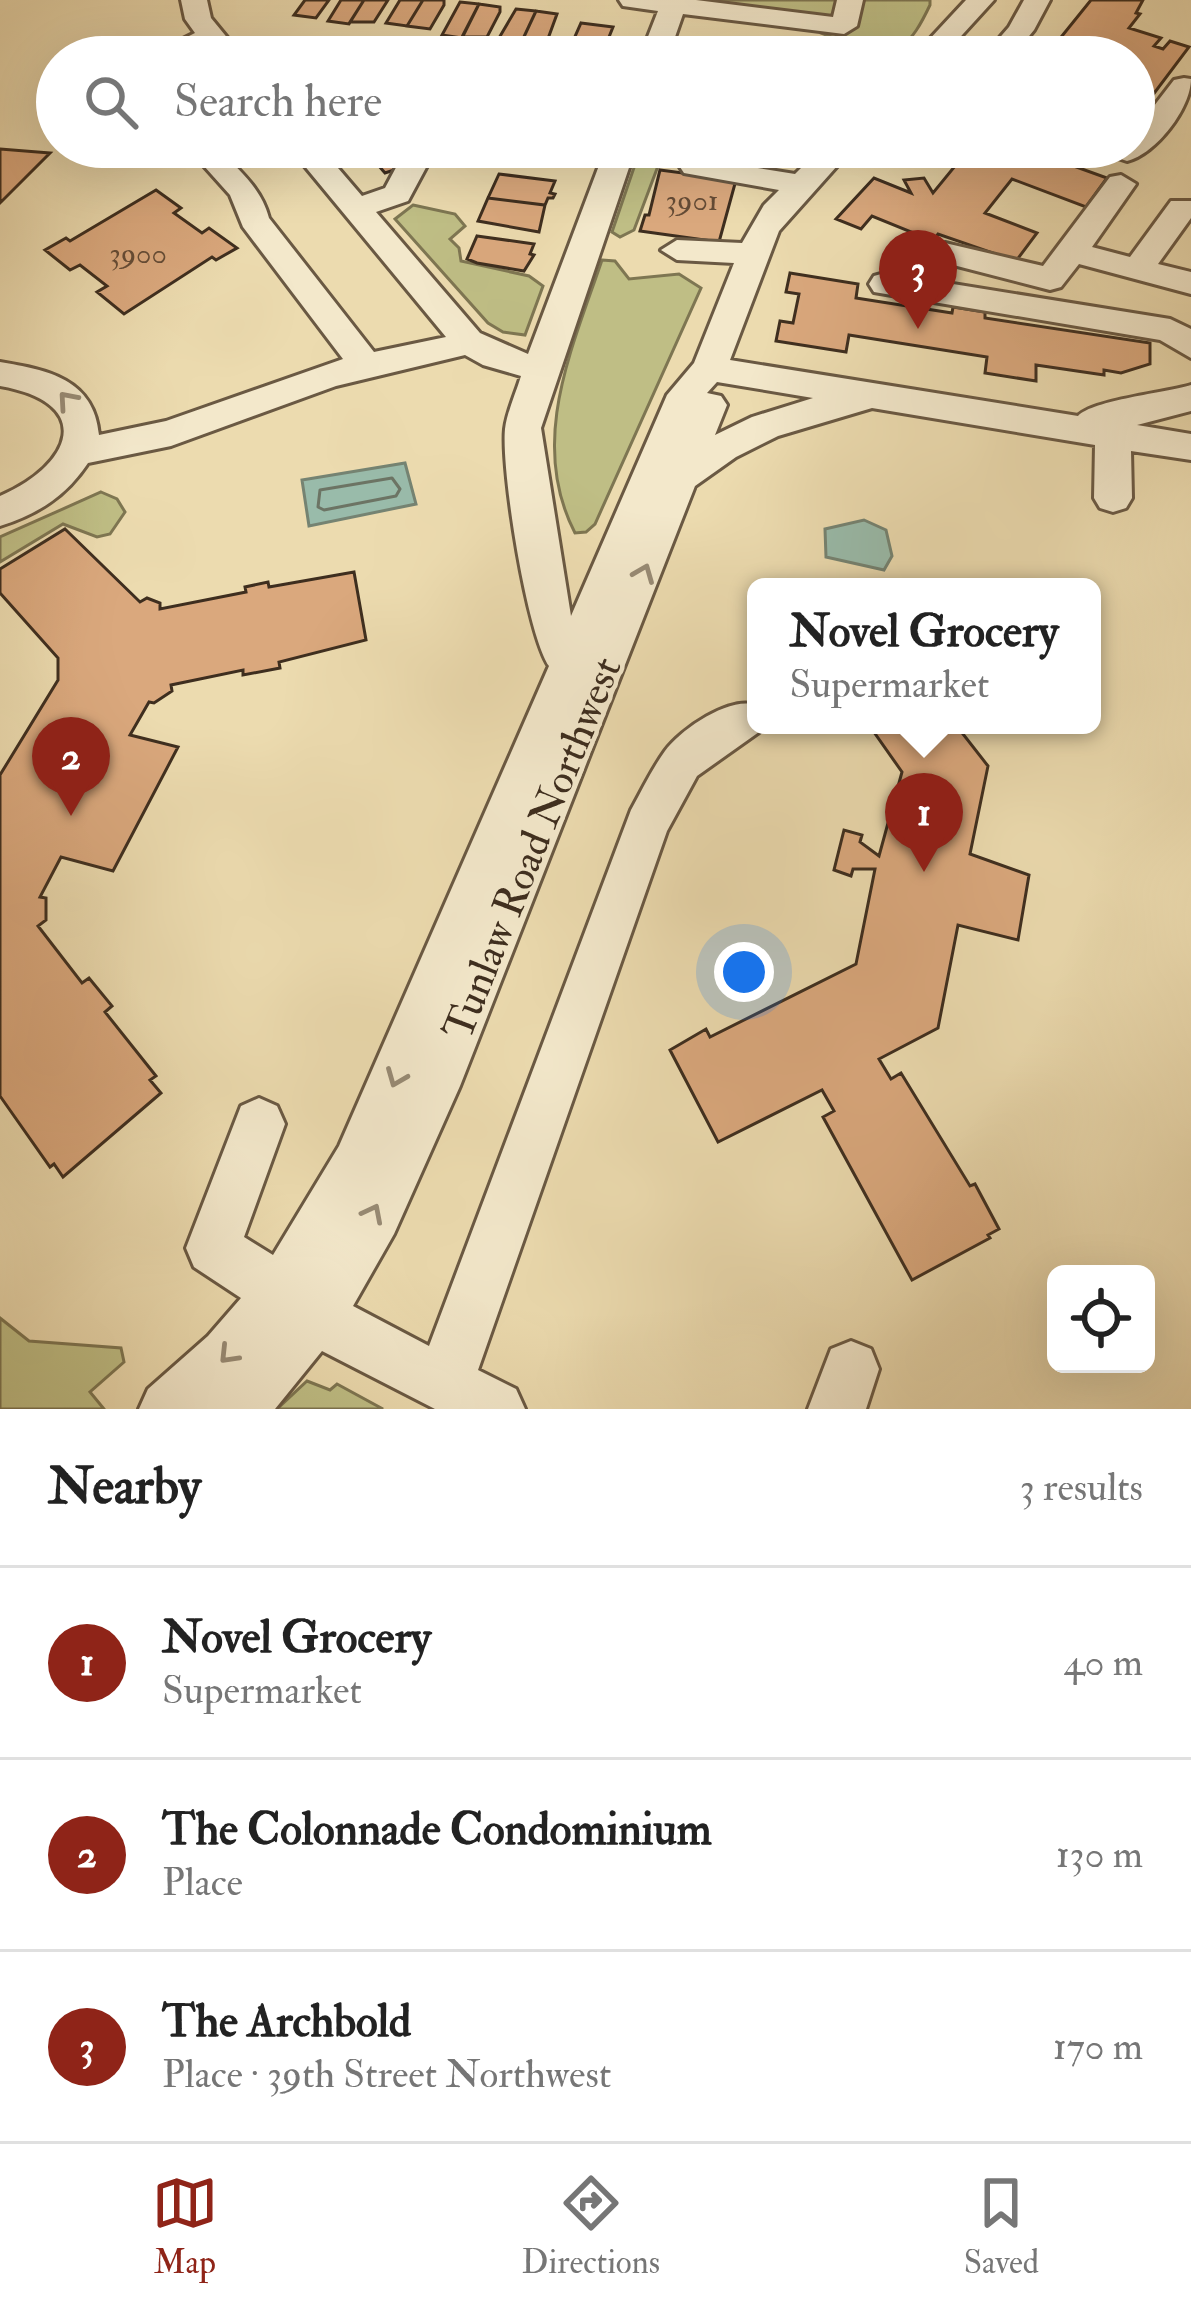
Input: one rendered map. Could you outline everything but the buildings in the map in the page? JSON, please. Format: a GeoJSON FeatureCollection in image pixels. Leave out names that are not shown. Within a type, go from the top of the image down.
{"type":"FeatureCollection","features":[{"type":"Feature","properties":{"kind":"street"},"geometry":{"type":"LineString","coordinates":[[194,0],[195,14],[212,36]]}},
{"type":"Feature","properties":{"kind":"street"},"geometry":{"type":"LineString","coordinates":[[632,0],[847,13]]}},
{"type":"Feature","properties":{"kind":"street"},"geometry":{"type":"LineString","coordinates":[[947,36],[981,0]]}},
{"type":"Feature","properties":{"kind":"street"},"geometry":{"type":"LineString","coordinates":[[1016,36],[1036,0]]}},
{"type":"Feature","properties":{"kind":"street"},"geometry":{"type":"LineString","coordinates":[[662,36],[674,3]]}},
{"type":"Feature","properties":{"kind":"street"},"geometry":{"type":"LineString","coordinates":[[1155,124],[1184,86]]}},
{"type":"Feature","properties":{"kind":"street"},"geometry":{"type":"LineString","coordinates":[[217,168],[240,184],[250,199],[254,220],[367,367]]}},
{"type":"Feature","properties":{"kind":"street"},"geometry":{"type":"LineString","coordinates":[[322,168],[468,341],[495,357],[540,369]]}},
{"type":"Feature","properties":{"kind":"street"},"geometry":{"type":"LineString","coordinates":[[356,209],[397,194],[411,168]]}},
{"type":"Feature","properties":{"kind":"street"},"geometry":{"type":"LineString","coordinates":[[587,666],[558,648],[554,634],[524,464],[524,428],[540,369],[613,168]]}},
{"type":"Feature","properties":{"kind":"street"},"geometry":{"type":"LineString","coordinates":[[706,168],[802,185]]}},
{"type":"Feature","properties":{"kind":"street","name":"Tunlaw Road Northwest"},"geometry":{"type":"LineString","coordinates":[[587,666],[686,395],[709,369],[752,254],[775,212],[819,168]]}},
{"type":"Feature","properties":{"kind":"street"},"geometry":{"type":"LineString","coordinates":[[945,253],[1050,279],[1121,184]]}},
{"type":"Feature","properties":{"kind":"street"},"geometry":{"type":"LineString","coordinates":[[1140,266],[1182,208]]}},
{"type":"Feature","properties":{"kind":"street"},"geometry":{"type":"LineString","coordinates":[[676,250],[752,254]]}},
{"type":"Feature","properties":{"kind":"street"},"geometry":{"type":"LineString","coordinates":[[1072,252],[1191,283]]}},
{"type":"Feature","properties":{"kind":"street"},"geometry":{"type":"LineString","coordinates":[[885,284],[1170,330],[1191,346]]}},
{"type":"Feature","properties":{"kind":"street"},"geometry":{"type":"LineString","coordinates":[[76,451],[156,438],[329,375],[440,352],[468,341]]}},
{"type":"Feature","properties":{"kind":"street"},"geometry":{"type":"LineString","coordinates":[[709,369],[1027,421],[1113,426],[1191,448]]}},
{"type":"Feature","properties":{"kind":"street","name":"Tunlaw Road Northwest"},"geometry":{"type":"LineString","coordinates":[[298,1304],[337,1205],[587,666],[684,476],[712,399],[709,369]]}},
{"type":"Feature","properties":{"kind":"street"},"geometry":{"type":"LineString","coordinates":[[0,374],[30,376],[55,385],[73,399],[82,419],[76,451],[46,489],[0,512]]}},
{"type":"Feature","properties":{"kind":"street"},"geometry":{"type":"LineString","coordinates":[[1113,426],[1191,398]]}},
{"type":"Feature","properties":{"kind":"street"},"geometry":{"type":"LineString","coordinates":[[684,476],[721,448],[786,418],[831,406],[902,400]]}},
{"type":"Feature","properties":{"kind":"street"},"geometry":{"type":"LineString","coordinates":[[1113,426],[1113,498]]}},
{"type":"Feature","properties":{"kind":"street"},"geometry":{"type":"LineString","coordinates":[[444,1384],[647,824],[682,762],[744,719]]}},
{"type":"Feature","properties":{"kind":"street"},"geometry":{"type":"LineString","coordinates":[[259,1124],[213,1248],[298,1304],[496,1409]]}},
{"type":"Feature","properties":{"kind":"street"},"geometry":{"type":"LineString","coordinates":[[168,1409],[298,1304]]}},
{"type":"Feature","properties":{"kind":"street"},"geometry":{"type":"LineString","coordinates":[[237,1409],[298,1304]]}},
{"type":"Feature","properties":{"kind":"shaded area"},"geometry":{"type":"Polygon","coordinates":[[[707,0],[930,0],[912,36],[829,36],[821,33],[823,18],[706,4],[707,0]]]}},
{"type":"Feature","properties":{"kind":"shaded area"},"geometry":{"type":"Polygon","coordinates":[[[634,168],[657,168],[634,230],[620,237],[612,232],[634,168]]]}},
{"type":"Feature","properties":{"kind":"shaded area"},"geometry":{"type":"Polygon","coordinates":[[[413,205],[455,214],[465,226],[450,239],[459,248],[461,261],[529,276],[543,286],[525,335],[503,332],[488,323],[395,219],[413,205]]]}},
{"type":"Feature","properties":{"kind":"shaded area"},"geometry":{"type":"Polygon","coordinates":[[[602,260],[615,261],[629,279],[679,274],[701,288],[595,524],[586,532],[575,533],[561,499],[555,430],[568,361],[602,260]]]}},
{"type":"Feature","properties":{"kind":"shaded area"},"geometry":{"type":"Polygon","coordinates":[[[101,492],[117,499],[125,512],[110,534],[97,537],[63,524],[0,562],[0,537],[101,492]]]}},
{"type":"Feature","properties":{"kind":"shaded area"},"geometry":{"type":"Polygon","coordinates":[[[0,1318],[29,1341],[121,1348],[124,1362],[90,1392],[104,1409],[0,1409],[0,1318]]]}},
{"type":"Feature","properties":{"kind":"shaded area"},"geometry":{"type":"Polygon","coordinates":[[[307,1381],[330,1390],[337,1384],[383,1409],[277,1409],[307,1381]]]}},
{"type":"Feature","properties":{"kind":"water"},"geometry":{"type":"Polygon","coordinates":[[[405,463],[416,504],[309,526],[302,480],[405,463]]]}},
{"type":"Feature","properties":{"kind":"water"},"geometry":{"type":"Polygon","coordinates":[[[864,520],[886,530],[892,556],[884,570],[826,557],[825,529],[864,520]]]}},
{"type":"Feature","properties":{"kind":"place","name":"The Archbold"},"geometry":{"type":"Point","coordinates":[918,329]}},
{"type":"Feature","properties":{"kind":"place","name":"The Colonnade Condominium"},"geometry":{"type":"Point","coordinates":[71,816]}},
{"type":"Feature","properties":{"kind":"place","name":"Novel Grocery"},"geometry":{"type":"Point","coordinates":[924,872]}}]}
